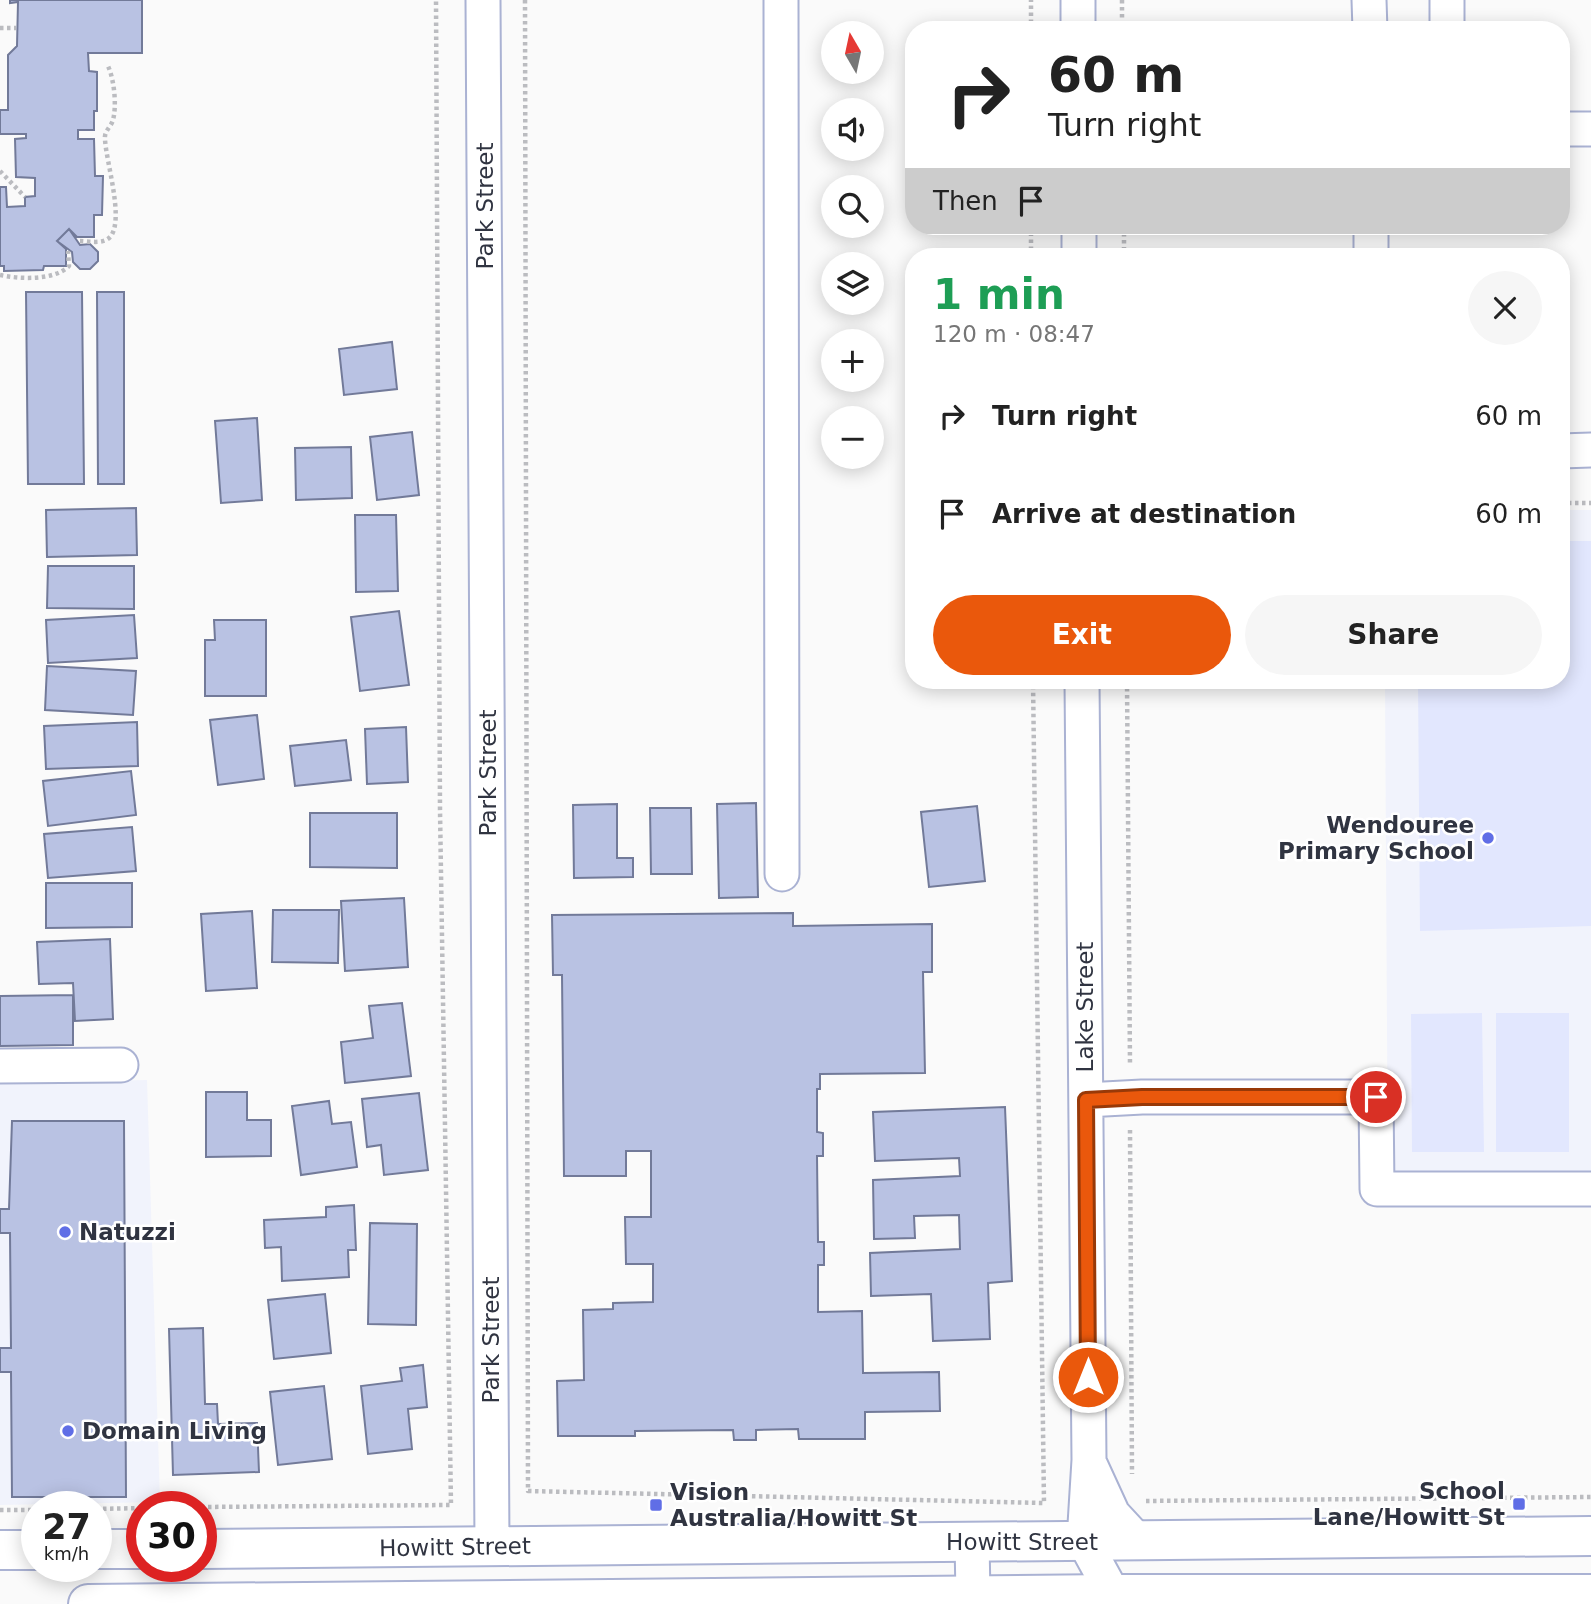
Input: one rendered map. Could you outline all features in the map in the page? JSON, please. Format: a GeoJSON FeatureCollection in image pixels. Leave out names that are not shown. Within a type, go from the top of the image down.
{"type":"FeatureCollection","features":[{"type":"Feature","properties":{"kind":"main road","name":"Howitt Street"},"geometry":{"type":"LineString","coordinates":[[217,1549],[1591,1536]]}},
{"type":"Feature","properties":{"kind":"main road"},"geometry":{"type":"LineString","coordinates":[[338,1548],[340,1603]]}},
{"type":"Feature","properties":{"kind":"main road"},"geometry":{"type":"LineString","coordinates":[[0,1550],[21,1550]]}},
{"type":"Feature","properties":{"kind":"main road"},"geometry":{"type":"LineString","coordinates":[[88,1604],[1113,1594],[1347,1599],[1538,1599],[1591,1594]]}},
{"type":"Feature","properties":{"kind":"street","name":"Park Street"},"geometry":{"type":"LineString","coordinates":[[483,0],[492,1546]]}},
{"type":"Feature","properties":{"kind":"street"},"geometry":{"type":"LineString","coordinates":[[781,0],[782,874]]}},
{"type":"Feature","properties":{"kind":"street"},"geometry":{"type":"LineString","coordinates":[[1078,0],[1078,21]]}},
{"type":"Feature","properties":{"kind":"street"},"geometry":{"type":"LineString","coordinates":[[1369,0],[1370,21]]}},
{"type":"Feature","properties":{"kind":"street"},"geometry":{"type":"LineString","coordinates":[[1447,0],[1447,21]]}},
{"type":"Feature","properties":{"kind":"street"},"geometry":{"type":"LineString","coordinates":[[1570,129],[1591,129]]}},
{"type":"Feature","properties":{"kind":"street"},"geometry":{"type":"LineString","coordinates":[[1570,451],[1591,450]]}},
{"type":"Feature","properties":{"kind":"street","name":"Lake Street"},"geometry":{"type":"LineString","coordinates":[[1082,689],[1089,1460],[1084,1542]]}},
{"type":"Feature","properties":{"kind":"street"},"geometry":{"type":"LineString","coordinates":[[0,1066],[121,1065]]}},
{"type":"Feature","properties":{"kind":"street"},"geometry":{"type":"LineString","coordinates":[[1086,1100],[1142,1097],[1376,1097],[1377,1189],[1591,1189]]}},
{"type":"Feature","properties":{"kind":"street","name":"Lake Street"},"geometry":{"type":"LineString","coordinates":[[1089,1460],[1113,1514],[1139,1541]]}},
{"type":"Feature","properties":{"kind":"street"},"geometry":{"type":"LineString","coordinates":[[972,1542],[973,1595]]}},
{"type":"Feature","properties":{"kind":"street"},"geometry":{"type":"LineString","coordinates":[[1084,1542],[1113,1594]]}},
{"type":"Feature","properties":{"kind":"path"},"geometry":{"type":"LineString","coordinates":[[217,1507],[451,1505],[440,796],[436,0]]}},
{"type":"Feature","properties":{"kind":"path"},"geometry":{"type":"LineString","coordinates":[[524,0],[528,1491],[1044,1503],[1033,689]]}},
{"type":"Feature","properties":{"kind":"path"},"geometry":{"type":"LineString","coordinates":[[1031,0],[1031,21]]}},
{"type":"Feature","properties":{"kind":"path"},"geometry":{"type":"LineString","coordinates":[[1122,0],[1122,21]]}},
{"type":"Feature","properties":{"kind":"path"},"geometry":{"type":"LineString","coordinates":[[0,28],[16,28]]}},
{"type":"Feature","properties":{"kind":"path"},"geometry":{"type":"LineString","coordinates":[[80,242],[104,241],[111,236],[113,229],[116,203],[104,138],[114,116],[108,66]]}},
{"type":"Feature","properties":{"kind":"path"},"geometry":{"type":"LineString","coordinates":[[0,171],[25,197]]}},
{"type":"Feature","properties":{"kind":"path"},"geometry":{"type":"LineString","coordinates":[[0,275],[41,276],[61,272],[69,266],[68,251]]}},
{"type":"Feature","properties":{"kind":"path"},"geometry":{"type":"LineString","coordinates":[[1570,503],[1591,503]]}},
{"type":"Feature","properties":{"kind":"path"},"geometry":{"type":"LineString","coordinates":[[1133,1501],[1591,1497]]}},
{"type":"Feature","properties":{"kind":"path"},"geometry":{"type":"LineString","coordinates":[[0,1510],[21,1510]]}},
{"type":"Feature","properties":{"kind":"shaded area","name":"Wendouree Primary School"},"geometry":{"type":"Polygon","coordinates":[[[1570,510],[1591,510],[1591,1201],[1388,1200],[1385,689],[1570,689],[1570,510]]]}},
{"type":"Feature","properties":{"kind":"shaded area"},"geometry":{"type":"Polygon","coordinates":[[[1570,541],[1591,541],[1591,926],[1420,931],[1418,689],[1570,689],[1570,541]]]}},
{"type":"Feature","properties":{"kind":"shaded area"},"geometry":{"type":"Polygon","coordinates":[[[1482,1013],[1484,1152],[1412,1152],[1411,1014],[1482,1013]]]}},
{"type":"Feature","properties":{"kind":"shaded area"},"geometry":{"type":"Polygon","coordinates":[[[1496,1013],[1569,1013],[1569,1152],[1496,1152],[1496,1013]]]}},
{"type":"Feature","properties":{"kind":"shaded area"},"geometry":{"type":"Polygon","coordinates":[[[147,1080],[160,1491],[126,1491],[126,1503],[112,1503],[112,1491],[21,1491],[21,1505],[0,1505],[0,1083],[147,1080]]]}},
{"type":"Feature","properties":{"kind":"building"},"geometry":{"type":"Polygon","coordinates":[[[10,0],[142,0],[142,53],[88,53],[89,71],[97,72],[97,111],[94,111],[94,130],[78,130],[78,139],[94,139],[95,176],[103,176],[102,215],[94,215],[94,237],[77,237],[69,229],[57,241],[66,249],[66,266],[44,266],[43,270],[4,271],[4,266],[0,266],[0,187],[6,187],[7,207],[25,206],[25,197],[35,196],[35,178],[16,177],[15,139],[26,138],[26,134],[0,134],[0,110],[8,110],[8,55],[17,46],[18,2],[10,3],[10,0]]]}},
{"type":"Feature","properties":{"kind":"building"},"geometry":{"type":"Polygon","coordinates":[[[69,229],[80,245],[90,244],[98,252],[98,261],[90,269],[80,269],[73,262],[72,252],[57,241],[69,229]]]}},
{"type":"Feature","properties":{"kind":"building"},"geometry":{"type":"Polygon","coordinates":[[[26,292],[82,292],[84,484],[28,484],[26,292]]]}},
{"type":"Feature","properties":{"kind":"building"},"geometry":{"type":"Polygon","coordinates":[[[97,292],[124,292],[124,484],[98,484],[97,292]]]}},
{"type":"Feature","properties":{"kind":"building"},"geometry":{"type":"Polygon","coordinates":[[[392,342],[397,389],[344,395],[339,349],[392,342]]]}},
{"type":"Feature","properties":{"kind":"building"},"geometry":{"type":"Polygon","coordinates":[[[257,418],[262,500],[221,503],[215,421],[257,418]]]}},
{"type":"Feature","properties":{"kind":"building"},"geometry":{"type":"Polygon","coordinates":[[[412,432],[419,495],[377,500],[370,437],[412,432]]]}},
{"type":"Feature","properties":{"kind":"building"},"geometry":{"type":"Polygon","coordinates":[[[351,447],[352,498],[296,500],[295,448],[351,447]]]}},
{"type":"Feature","properties":{"kind":"building"},"geometry":{"type":"Polygon","coordinates":[[[136,508],[137,555],[47,557],[46,510],[136,508]]]}},
{"type":"Feature","properties":{"kind":"building"},"geometry":{"type":"Polygon","coordinates":[[[355,515],[396,515],[398,591],[356,592],[355,515]]]}},
{"type":"Feature","properties":{"kind":"building"},"geometry":{"type":"Polygon","coordinates":[[[48,566],[134,566],[134,609],[47,608],[48,566]]]}},
{"type":"Feature","properties":{"kind":"building"},"geometry":{"type":"Polygon","coordinates":[[[399,611],[409,685],[360,691],[351,617],[399,611]]]}},
{"type":"Feature","properties":{"kind":"building"},"geometry":{"type":"Polygon","coordinates":[[[134,615],[137,658],[48,663],[46,620],[134,615]]]}},
{"type":"Feature","properties":{"kind":"building"},"geometry":{"type":"Polygon","coordinates":[[[214,620],[266,620],[266,696],[205,696],[205,640],[215,640],[214,620]]]}},
{"type":"Feature","properties":{"kind":"building"},"geometry":{"type":"Polygon","coordinates":[[[47,666],[136,671],[133,715],[45,710],[47,666]]]}},
{"type":"Feature","properties":{"kind":"building"},"geometry":{"type":"Polygon","coordinates":[[[257,715],[264,779],[218,785],[210,720],[257,715]]]}},
{"type":"Feature","properties":{"kind":"building"},"geometry":{"type":"Polygon","coordinates":[[[137,722],[138,766],[46,769],[44,726],[137,722]]]}},
{"type":"Feature","properties":{"kind":"building"},"geometry":{"type":"Polygon","coordinates":[[[406,727],[408,782],[367,784],[365,729],[406,727]]]}},
{"type":"Feature","properties":{"kind":"building"},"geometry":{"type":"Polygon","coordinates":[[[346,740],[351,780],[295,786],[290,746],[346,740]]]}},
{"type":"Feature","properties":{"kind":"building"},"geometry":{"type":"Polygon","coordinates":[[[131,771],[136,815],[48,826],[43,781],[131,771]]]}},
{"type":"Feature","properties":{"kind":"building"},"geometry":{"type":"Polygon","coordinates":[[[756,803],[758,897],[719,898],[717,804],[756,803]]]}},
{"type":"Feature","properties":{"kind":"building"},"geometry":{"type":"Polygon","coordinates":[[[617,804],[617,858],[633,858],[633,877],[574,878],[573,805],[617,804]]]}},
{"type":"Feature","properties":{"kind":"building"},"geometry":{"type":"Polygon","coordinates":[[[977,806],[985,881],[929,887],[921,812],[977,806]]]}},
{"type":"Feature","properties":{"kind":"building"},"geometry":{"type":"Polygon","coordinates":[[[650,808],[691,808],[692,874],[651,874],[650,808]]]}},
{"type":"Feature","properties":{"kind":"building"},"geometry":{"type":"Polygon","coordinates":[[[310,813],[397,813],[397,868],[310,867],[310,813]]]}},
{"type":"Feature","properties":{"kind":"building"},"geometry":{"type":"Polygon","coordinates":[[[132,827],[136,871],[48,878],[44,834],[132,827]]]}},
{"type":"Feature","properties":{"kind":"building"},"geometry":{"type":"Polygon","coordinates":[[[46,883],[132,883],[132,927],[46,928],[46,883]]]}},
{"type":"Feature","properties":{"kind":"building"},"geometry":{"type":"Polygon","coordinates":[[[404,898],[408,967],[345,971],[341,901],[404,898]]]}},
{"type":"Feature","properties":{"kind":"building"},"geometry":{"type":"Polygon","coordinates":[[[273,910],[339,910],[338,963],[272,962],[273,910]]]}},
{"type":"Feature","properties":{"kind":"building"},"geometry":{"type":"Polygon","coordinates":[[[252,911],[257,988],[206,991],[201,914],[252,911]]]}},
{"type":"Feature","properties":{"kind":"building"},"geometry":{"type":"Polygon","coordinates":[[[793,913],[793,926],[932,924],[932,972],[923,972],[925,1073],[820,1074],[820,1089],[817,1089],[817,1132],[823,1133],[823,1156],[817,1156],[818,1242],[824,1242],[824,1265],[818,1265],[818,1312],[862,1311],[863,1373],[939,1372],[940,1411],[865,1412],[865,1439],[799,1439],[798,1429],[756,1430],[756,1440],[734,1440],[733,1430],[635,1431],[635,1436],[558,1436],[557,1381],[584,1380],[583,1310],[613,1309],[613,1303],[653,1302],[653,1264],[626,1264],[625,1217],[651,1217],[651,1151],[626,1151],[626,1176],[564,1176],[562,975],[553,975],[552,915],[793,913]]]}},
{"type":"Feature","properties":{"kind":"building"},"geometry":{"type":"Polygon","coordinates":[[[110,939],[113,1019],[75,1021],[73,983],[39,984],[37,942],[110,939]]]}},
{"type":"Feature","properties":{"kind":"building"},"geometry":{"type":"Polygon","coordinates":[[[73,995],[73,1045],[0,1046],[0,996],[73,995]]]}},
{"type":"Feature","properties":{"kind":"building"},"geometry":{"type":"Polygon","coordinates":[[[402,1003],[411,1076],[345,1083],[341,1042],[373,1038],[369,1006],[402,1003]]]}},
{"type":"Feature","properties":{"kind":"building"},"geometry":{"type":"Polygon","coordinates":[[[206,1092],[247,1092],[247,1120],[271,1120],[271,1156],[206,1157],[206,1092]]]}},
{"type":"Feature","properties":{"kind":"building"},"geometry":{"type":"Polygon","coordinates":[[[419,1093],[428,1170],[384,1175],[381,1145],[367,1147],[362,1099],[419,1093]]]}},
{"type":"Feature","properties":{"kind":"building"},"geometry":{"type":"Polygon","coordinates":[[[329,1101],[332,1124],[351,1122],[357,1167],[301,1175],[292,1106],[329,1101]]]}},
{"type":"Feature","properties":{"kind":"building"},"geometry":{"type":"Polygon","coordinates":[[[1005,1107],[1012,1281],[988,1283],[990,1339],[933,1341],[931,1294],[871,1296],[870,1253],[960,1249],[959,1215],[914,1216],[915,1238],[874,1239],[873,1180],[960,1176],[959,1158],[875,1161],[873,1112],[1005,1107]]]}},
{"type":"Feature","properties":{"kind":"building"},"geometry":{"type":"Polygon","coordinates":[[[12,1121],[124,1121],[126,1497],[112,1497],[112,1491],[21,1491],[21,1497],[12,1497],[11,1372],[0,1372],[0,1348],[11,1348],[10,1233],[0,1233],[0,1209],[9,1209],[12,1121]]]}},
{"type":"Feature","properties":{"kind":"building"},"geometry":{"type":"Polygon","coordinates":[[[354,1205],[356,1250],[348,1250],[349,1277],[282,1281],[281,1247],[265,1248],[264,1220],[326,1217],[326,1207],[354,1205]]]}},
{"type":"Feature","properties":{"kind":"building"},"geometry":{"type":"Polygon","coordinates":[[[370,1223],[417,1224],[416,1325],[368,1324],[370,1223]]]}},
{"type":"Feature","properties":{"kind":"building"},"geometry":{"type":"Polygon","coordinates":[[[325,1294],[331,1353],[274,1359],[268,1300],[325,1294]]]}},
{"type":"Feature","properties":{"kind":"building"},"geometry":{"type":"Polygon","coordinates":[[[203,1328],[205,1404],[217,1404],[218,1424],[257,1423],[259,1472],[173,1475],[169,1329],[203,1328]]]}},
{"type":"Feature","properties":{"kind":"building"},"geometry":{"type":"Polygon","coordinates":[[[423,1365],[427,1407],[408,1409],[412,1449],[368,1454],[361,1386],[402,1381],[400,1368],[423,1365]]]}},
{"type":"Feature","properties":{"kind":"building"},"geometry":{"type":"Polygon","coordinates":[[[324,1386],[332,1459],[278,1465],[270,1392],[324,1386]]]}},
{"type":"Feature","properties":{"kind":"place","name":"Wendouree Primary School"},"geometry":{"type":"Point","coordinates":[1488,838]}},
{"type":"Feature","properties":{"kind":"place","name":"Natuzzi"},"geometry":{"type":"Point","coordinates":[65,1232]}},
{"type":"Feature","properties":{"kind":"place","name":"Domain Living"},"geometry":{"type":"Point","coordinates":[68,1431]}},
{"type":"Feature","properties":{"kind":"place","name":"School Lane/Howitt St"},"geometry":{"type":"Point","coordinates":[1519,1504]}},
{"type":"Feature","properties":{"kind":"place","name":"Vision Australia/Howitt St"},"geometry":{"type":"Point","coordinates":[656,1505]}},
{"type":"Feature","properties":{"kind":"route"},"geometry":{"type":"LineString","coordinates":[[1088,1377],[1086,1100],[1142,1097],[1376,1097]]}}]}
